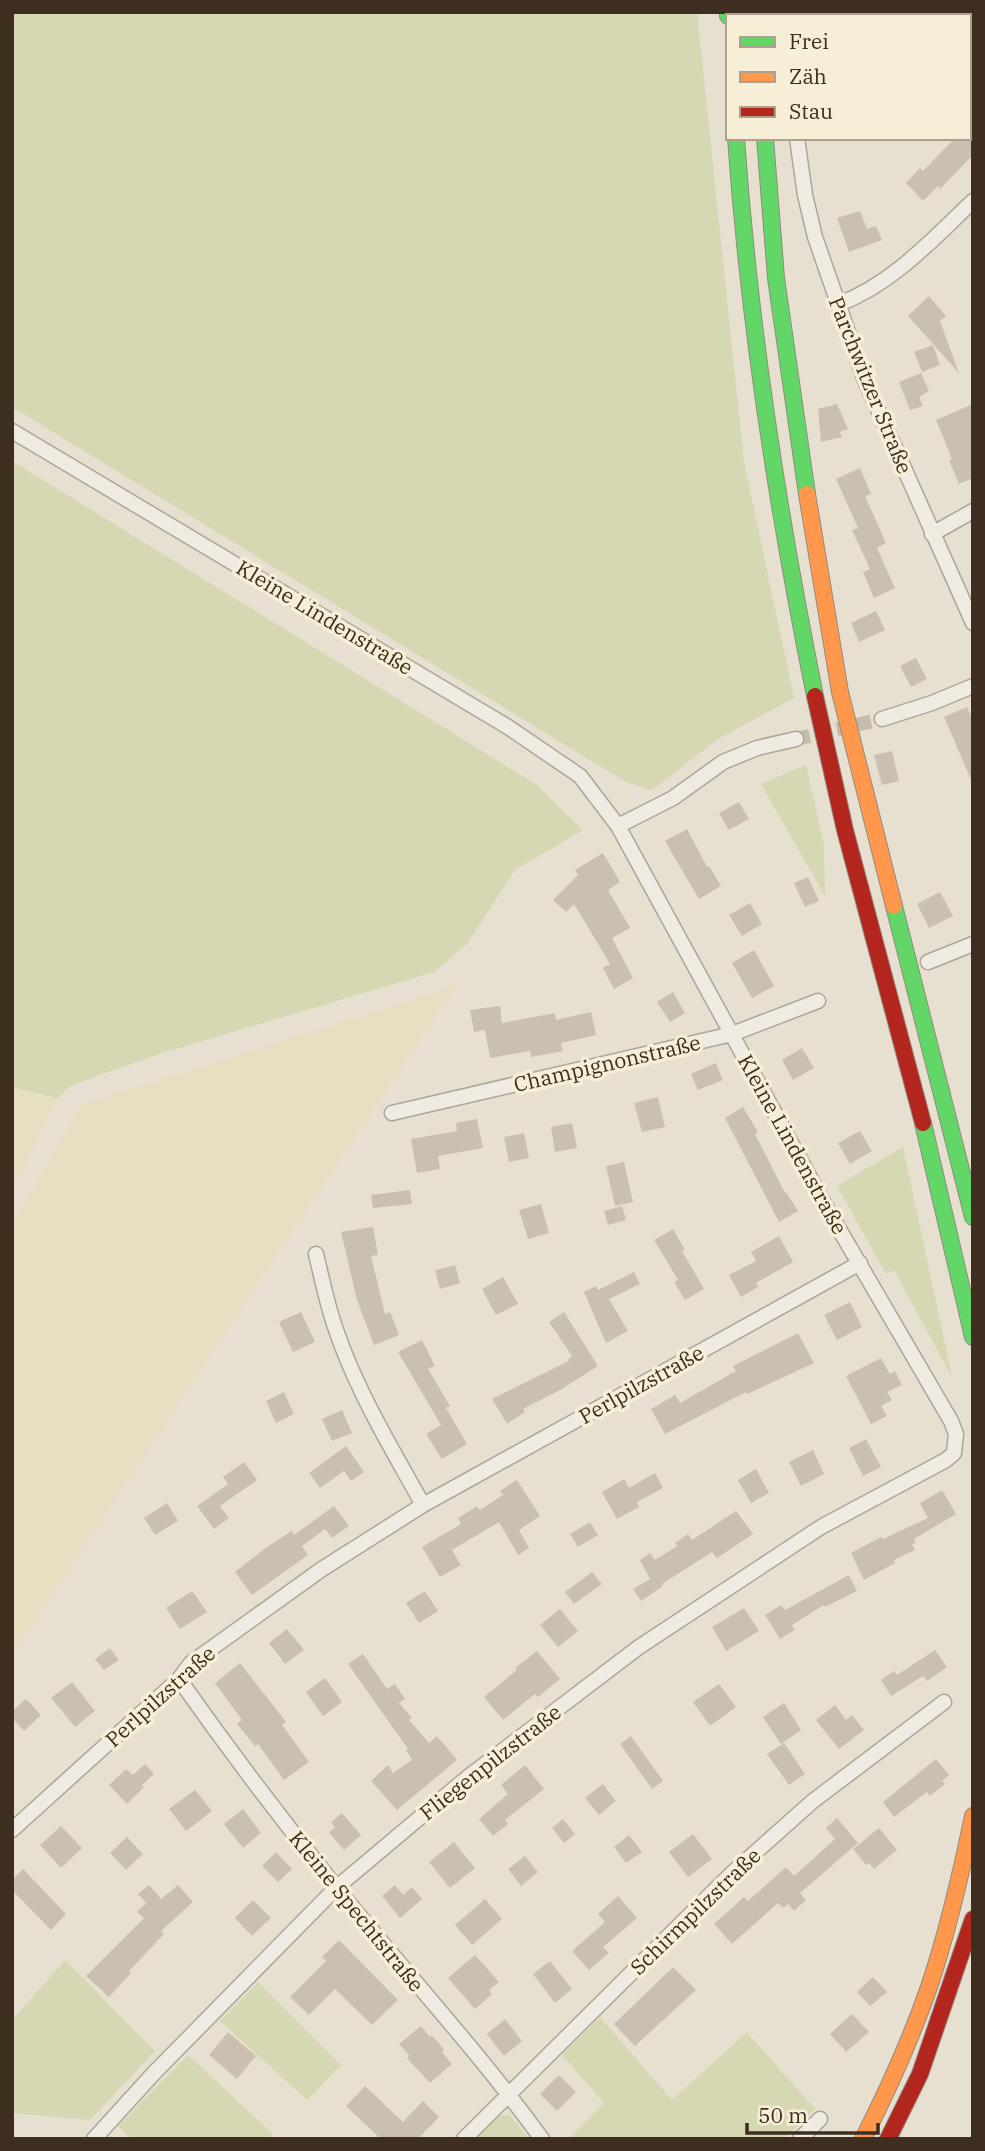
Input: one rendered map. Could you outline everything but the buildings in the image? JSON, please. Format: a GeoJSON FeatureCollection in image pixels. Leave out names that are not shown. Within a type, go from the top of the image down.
{"type":"FeatureCollection","features":[{"type":"Feature","properties":{"kind":"highway"},"geometry":{"type":"LineString","coordinates":[[736,140],[743,228],[771,444],[795,599],[845,830],[957,1255],[973,1337]]}},
{"type":"Feature","properties":{"kind":"highway"},"geometry":{"type":"LineString","coordinates":[[765,140],[778,291],[818,570],[839,692],[973,1217]]}},
{"type":"Feature","properties":{"kind":"highway"},"geometry":{"type":"LineString","coordinates":[[863,2139],[899,2063],[929,1987],[956,1895],[973,1816]]}},
{"type":"Feature","properties":{"kind":"highway"},"geometry":{"type":"LineString","coordinates":[[888,2139],[920,2074],[973,1919]]}},
{"type":"Feature","properties":{"kind":"street","name":"Parchwitzer Straße"},"geometry":{"type":"LineString","coordinates":[[797,140],[805,195],[815,237],[864,378],[973,623]]}},
{"type":"Feature","properties":{"kind":"street"},"geometry":{"type":"LineString","coordinates":[[839,304],[864,294],[883,281],[929,244],[973,201]]}},
{"type":"Feature","properties":{"kind":"street","name":"Kleine Lindenstraße"},"geometry":{"type":"LineString","coordinates":[[12,431],[508,727],[580,776],[618,826],[825,1205],[951,1421],[956,1434],[956,1445],[954,1453],[946,1460]]}},
{"type":"Feature","properties":{"kind":"street"},"geometry":{"type":"LineString","coordinates":[[932,534],[973,511]]}},
{"type":"Feature","properties":{"kind":"street"},"geometry":{"type":"LineString","coordinates":[[882,719],[973,686]]}},
{"type":"Feature","properties":{"kind":"street"},"geometry":{"type":"LineString","coordinates":[[618,826],[673,798],[723,762],[757,748],[796,739]]}},
{"type":"Feature","properties":{"kind":"street"},"geometry":{"type":"LineString","coordinates":[[928,962],[973,944]]}},
{"type":"Feature","properties":{"kind":"street","name":"Champignonstraße"},"geometry":{"type":"LineString","coordinates":[[393,1113],[732,1034],[818,1001]]}},
{"type":"Feature","properties":{"kind":"street"},"geometry":{"type":"LineString","coordinates":[[316,1254],[335,1328],[347,1359],[372,1414],[423,1505]]}},
{"type":"Feature","properties":{"kind":"street","name":"Perlpilzstraße"},"geometry":{"type":"LineString","coordinates":[[12,1830],[179,1679],[191,1663],[322,1569],[423,1505],[860,1263]]}},
{"type":"Feature","properties":{"kind":"street","name":"Fliegenpilzstraße"},"geometry":{"type":"LineString","coordinates":[[94,2139],[154,2073],[337,1888],[468,1777],[639,1647],[821,1527],[946,1460]]}},
{"type":"Feature","properties":{"kind":"street","name":"Kleine Spechtstraße"},"geometry":{"type":"LineString","coordinates":[[179,1679],[247,1774],[337,1888],[508,2092],[542,2139]]}},
{"type":"Feature","properties":{"kind":"street","name":"Schirmpilzstraße"},"geometry":{"type":"LineString","coordinates":[[464,2139],[508,2092],[730,1875],[803,1810],[944,1702]]}},
{"type":"Feature","properties":{"kind":"street"},"geometry":{"type":"LineString","coordinates":[[800,2139],[820,2119]]}},
{"type":"Feature","properties":{"kind":"shaded area"},"geometry":{"type":"Polygon","coordinates":[[[456,986],[12,1654],[12,1226],[81,1105],[456,986]]]}},
{"type":"Feature","properties":{"kind":"shaded area"},"geometry":{"type":"Polygon","coordinates":[[[12,1087],[57,1098],[25,1165],[12,1182],[12,1087]]]}},
{"type":"Feature","properties":{"kind":"green space"},"geometry":{"type":"Polygon","coordinates":[[[12,12],[697,12],[744,462],[794,698],[718,739],[651,791],[624,781],[12,407],[12,12]]]}},
{"type":"Feature","properties":{"kind":"green space"},"geometry":{"type":"Polygon","coordinates":[[[12,461],[537,785],[583,830],[515,870],[467,944],[434,972],[162,1053],[72,1085],[57,1098],[12,1087],[12,461]]]}},
{"type":"Feature","properties":{"kind":"green space"},"geometry":{"type":"Polygon","coordinates":[[[806,765],[824,845],[825,896],[761,784],[806,765]]]}},
{"type":"Feature","properties":{"kind":"green space"},"geometry":{"type":"Polygon","coordinates":[[[903,1147],[952,1377],[894,1270],[886,1274],[837,1186],[903,1147]]]}},
{"type":"Feature","properties":{"kind":"green space"},"geometry":{"type":"Polygon","coordinates":[[[65,1960],[155,2051],[90,2120],[12,2113],[12,2020],[65,1960]]]}},
{"type":"Feature","properties":{"kind":"green space"},"geometry":{"type":"Polygon","coordinates":[[[258,1982],[341,2065],[307,2100],[220,2021],[258,1982]]]}},
{"type":"Feature","properties":{"kind":"green space"},"geometry":{"type":"Polygon","coordinates":[[[600,2017],[672,2100],[747,2032],[815,2109],[784,2139],[568,2139],[604,2103],[562,2055],[600,2017]]]}},
{"type":"Feature","properties":{"kind":"green space"},"geometry":{"type":"Polygon","coordinates":[[[188,2055],[273,2134],[269,2139],[132,2139],[118,2126],[188,2055]]]}},
{"type":"Feature","properties":{"kind":"green space"},"geometry":{"type":"Polygon","coordinates":[[[510,2115],[529,2139],[475,2139],[498,2116],[510,2115]]]}},
{"type":"Feature","properties":{"kind":"tunnel"},"geometry":{"type":"LineString","coordinates":[[796,739],[882,719]]}},
{"type":"Feature","properties":{"kind":"traffic: fast"},"geometry":{"type":"LineString","coordinates":[[736,140],[766,419],[815,696]]}},
{"type":"Feature","properties":{"kind":"traffic: fast"},"geometry":{"type":"LineString","coordinates":[[765,140],[776,278],[807,494]]}},
{"type":"Feature","properties":{"kind":"traffic: fast"},"geometry":{"type":"LineString","coordinates":[[894,906],[973,1217]]}},
{"type":"Feature","properties":{"kind":"traffic: fast"},"geometry":{"type":"LineString","coordinates":[[923,1123],[973,1337]]}},
{"type":"Feature","properties":{"kind":"traffic: slow"},"geometry":{"type":"LineString","coordinates":[[807,494],[840,692],[894,906]]}},
{"type":"Feature","properties":{"kind":"traffic: slow"},"geometry":{"type":"LineString","coordinates":[[863,2139],[899,2064],[929,1987],[954,1902],[973,1816]]}},
{"type":"Feature","properties":{"kind":"traffic: jam"},"geometry":{"type":"LineString","coordinates":[[815,696],[845,830],[923,1123]]}},
{"type":"Feature","properties":{"kind":"traffic: jam"},"geometry":{"type":"LineString","coordinates":[[888,2139],[920,2074],[973,1919]]}}]}
